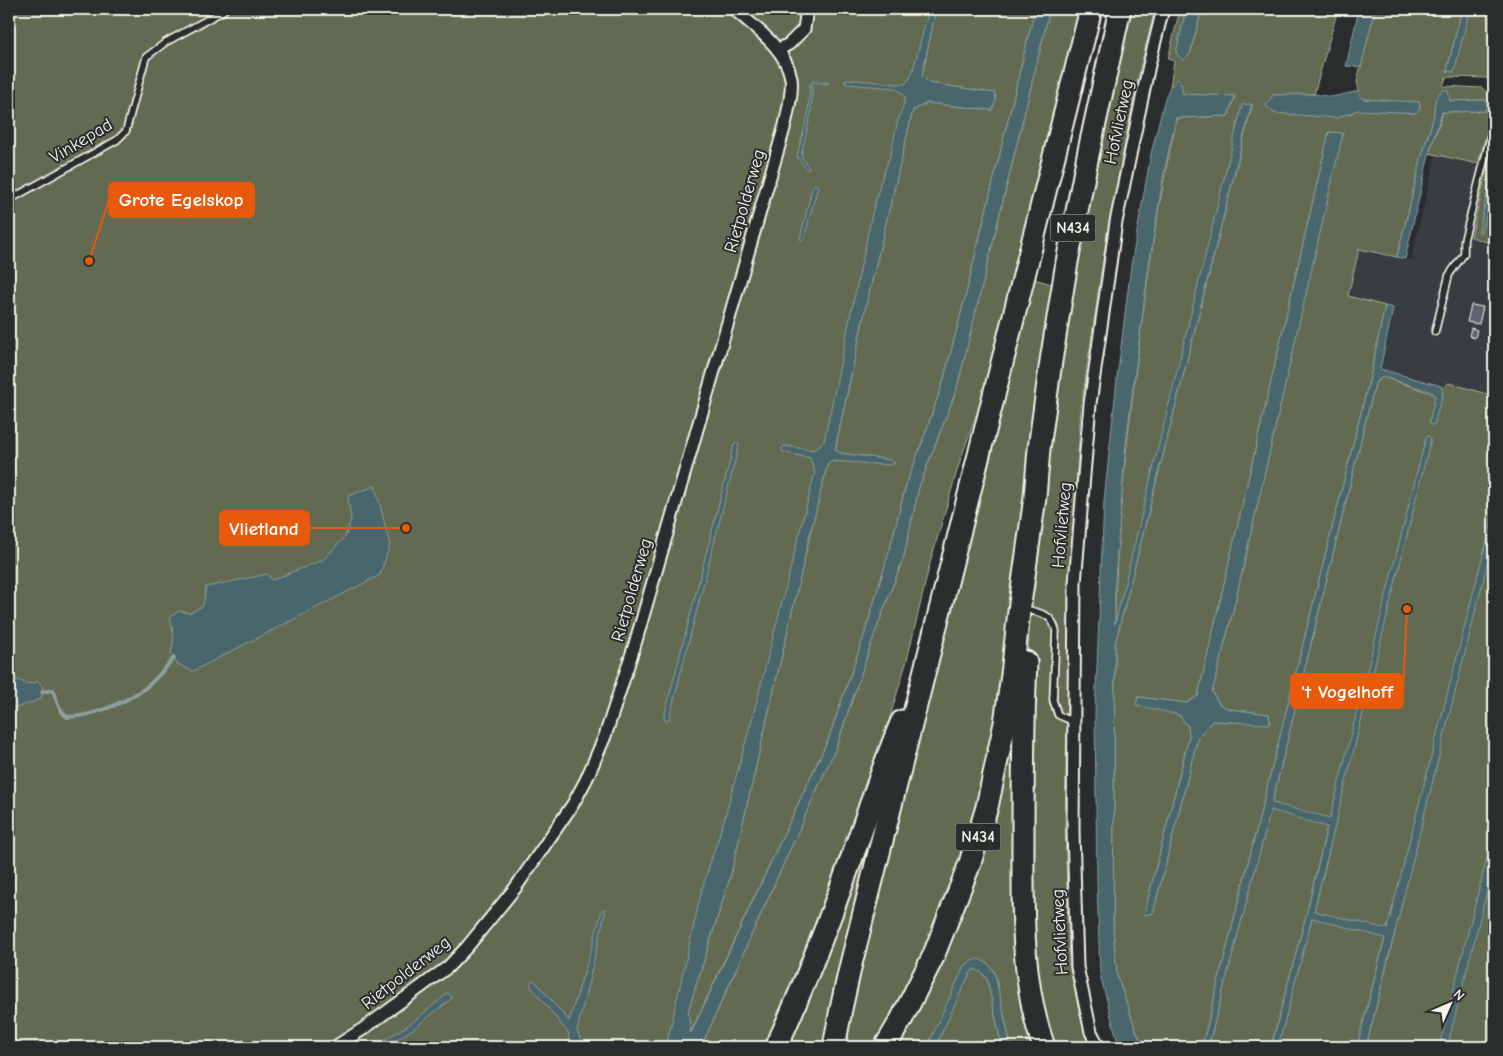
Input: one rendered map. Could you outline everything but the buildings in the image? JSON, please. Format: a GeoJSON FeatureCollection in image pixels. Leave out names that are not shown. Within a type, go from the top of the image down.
{"type":"FeatureCollection","features":[{"type":"Feature","properties":{"kind":"highway","name":"N434"},"geometry":{"type":"LineString","coordinates":[[834,1047],[851,964],[1091,9]]}},
{"type":"Feature","properties":{"kind":"highway","name":"N434"},"geometry":{"type":"LineString","coordinates":[[885,1047],[901,1020],[932,957],[970,863],[987,806],[1007,714],[1051,361],[1067,262],[1120,9]]}},
{"type":"Feature","properties":{"kind":"highway","name":"N434"},"geometry":{"type":"LineString","coordinates":[[1035,497],[1022,758],[1023,866],[1025,949],[1028,983],[1034,1014],[1044,1047]]}},
{"type":"Feature","properties":{"kind":"highway","name":"N434"},"geometry":{"type":"LineString","coordinates":[[776,1047],[824,933],[886,758],[926,667]]}},
{"type":"Feature","properties":{"kind":"street","name":"Rietpolderweg"},"geometry":{"type":"LineString","coordinates":[[335,1047],[363,1029],[448,966],[467,947],[516,887],[568,812],[586,780],[605,736],[635,644],[786,125],[791,77],[778,50],[734,9]]}},
{"type":"Feature","properties":{"kind":"street"},"geometry":{"type":"LineString","coordinates":[[778,50],[790,44],[804,29],[807,9]]}},
{"type":"Feature","properties":{"kind":"street","name":"Hofvlietweg"},"geometry":{"type":"LineString","coordinates":[[1099,1047],[1091,1032],[1077,967],[1073,830],[1075,584],[1090,404],[1116,222],[1149,64],[1163,9]]}},
{"type":"Feature","properties":{"kind":"lane","name":"Vinkepad"},"geometry":{"type":"LineString","coordinates":[[9,200],[117,140],[126,131],[146,57],[166,42],[225,9]]}},
{"type":"Feature","properties":{"kind":"lane"},"geometry":{"type":"LineString","coordinates":[[1435,332],[1449,275],[1464,254],[1464,240],[1494,122]]}},
{"type":"Feature","properties":{"kind":"lane"},"geometry":{"type":"LineString","coordinates":[[1029,610],[1040,612],[1053,622],[1056,631],[1053,700],[1058,715],[1074,722]]}},
{"type":"Feature","properties":{"kind":"shaded area"},"geometry":{"type":"Polygon","coordinates":[[[1436,154],[1488,166],[1471,237],[1494,244],[1494,312],[1490,327],[1494,328],[1494,396],[1449,383],[1442,387],[1379,369],[1348,297],[1359,249],[1411,260],[1436,154]]]}},
{"type":"Feature","properties":{"kind":"green space"},"geometry":{"type":"Polygon","coordinates":[[[9,9],[932,9],[676,1047],[9,1047],[9,9]]]}},
{"type":"Feature","properties":{"kind":"green space"},"geometry":{"type":"Polygon","coordinates":[[[936,9],[1035,9],[943,382],[906,485],[889,552],[864,636],[828,740],[690,1034],[688,1011],[731,874],[828,463],[832,461],[894,463],[891,460],[840,453],[835,450],[866,306],[913,110],[928,103],[992,110],[994,93],[929,83],[922,76],[936,9]]]}},
{"type":"Feature","properties":{"kind":"green space"},"geometry":{"type":"Polygon","coordinates":[[[1050,9],[1081,9],[981,402],[960,461],[930,563],[907,660],[865,800],[768,1047],[701,1047],[837,745],[872,641],[904,556],[919,487],[957,388],[1050,9]]]}},
{"type":"Feature","properties":{"kind":"green space"},"geometry":{"type":"Polygon","coordinates":[[[1132,9],[1155,9],[1140,68],[1108,227],[1081,408],[1069,595],[1065,825],[1069,964],[1085,1035],[1091,1047],[1055,1047],[1048,1028],[1037,977],[1027,859],[1029,610],[1035,587],[1052,403],[1100,146],[1132,9]]]}},
{"type":"Feature","properties":{"kind":"green space"},"geometry":{"type":"Polygon","coordinates":[[[1180,9],[1186,9],[1176,53],[1190,54],[1202,9],[1338,9],[1314,94],[1273,95],[1350,114],[1358,109],[1415,113],[1420,106],[1363,99],[1360,96],[1357,81],[1375,9],[1462,9],[1447,71],[1453,71],[1470,9],[1494,9],[1494,75],[1490,78],[1446,77],[1443,86],[1482,88],[1491,96],[1494,106],[1478,164],[1429,153],[1443,112],[1485,111],[1484,100],[1450,101],[1434,109],[1434,116],[1423,152],[1397,257],[1359,249],[1348,296],[1385,306],[1371,373],[1202,1047],[1145,1047],[1137,1033],[1117,976],[1113,929],[1115,644],[1252,105],[1115,627],[1119,527],[1133,393],[1154,239],[1164,178],[1177,118],[1228,116],[1235,96],[1183,94],[1178,79],[1170,87],[1174,61],[1168,59],[1180,9]],[[1329,132],[1198,696],[1187,703],[1138,697],[1179,715],[1188,726],[1189,737],[1144,915],[1153,913],[1198,737],[1212,721],[1270,723],[1269,714],[1229,709],[1219,704],[1212,692],[1233,611],[1342,134],[1329,132]]]}},
{"type":"Feature","properties":{"kind":"green space"},"geometry":{"type":"Polygon","coordinates":[[[1494,140],[1494,161],[1479,232],[1481,232],[1494,190],[1494,244],[1471,237],[1494,140]]]}},
{"type":"Feature","properties":{"kind":"green space"},"geometry":{"type":"Polygon","coordinates":[[[1031,278],[1055,285],[997,736],[948,908],[880,1047],[848,1047],[855,989],[1031,278]]]}},
{"type":"Feature","properties":{"kind":"green space"},"geometry":{"type":"Polygon","coordinates":[[[1383,377],[1434,394],[1449,383],[1494,396],[1494,1047],[1366,1047],[1395,932],[1385,938],[1357,1047],[1274,1047],[1314,911],[1336,820],[1327,827],[1306,916],[1271,1047],[1208,1047],[1272,803],[1375,384],[1383,377]]]}},
{"type":"Feature","properties":{"kind":"green space"},"geometry":{"type":"Polygon","coordinates":[[[1019,700],[1040,1047],[1011,1047],[995,974],[972,961],[927,1047],[897,1047],[987,842],[1008,759],[1019,700]]]}},
{"type":"Feature","properties":{"kind":"green space"},"geometry":{"type":"Polygon","coordinates":[[[894,764],[825,1047],[782,1047],[894,764]]]}},
{"type":"Feature","properties":{"kind":"green space"},"geometry":{"type":"Polygon","coordinates":[[[974,969],[981,972],[987,979],[1002,1047],[935,1047],[961,989],[974,969]]]}},
{"type":"Feature","properties":{"kind":"water"},"geometry":{"type":"Polygon","coordinates":[[[929,9],[936,9],[922,76],[929,83],[995,93],[996,100],[992,110],[928,103],[913,110],[866,306],[835,449],[840,453],[891,460],[895,463],[889,465],[832,461],[828,463],[731,874],[688,1011],[691,1033],[828,740],[864,636],[889,552],[906,485],[943,382],[1035,9],[1050,9],[957,388],[919,487],[904,556],[872,641],[837,745],[701,1047],[666,1047],[702,889],[725,817],[755,708],[815,472],[810,458],[783,452],[782,449],[784,446],[814,450],[824,441],[872,214],[890,156],[905,97],[895,88],[846,84],[845,81],[847,79],[905,84],[912,74],[929,9]]]}},
{"type":"Feature","properties":{"kind":"water"},"geometry":{"type":"Polygon","coordinates":[[[1186,9],[1202,9],[1190,54],[1183,61],[1176,53],[1186,9]]]}},
{"type":"Feature","properties":{"kind":"water"},"geometry":{"type":"Polygon","coordinates":[[[1359,9],[1375,9],[1361,67],[1346,66],[1359,9]]]}},
{"type":"Feature","properties":{"kind":"water"},"geometry":{"type":"Polygon","coordinates":[[[1462,9],[1470,9],[1454,72],[1447,71],[1462,9]]]}},
{"type":"Feature","properties":{"kind":"water"},"geometry":{"type":"Polygon","coordinates":[[[815,79],[829,83],[814,82],[812,85],[811,112],[801,156],[809,168],[807,170],[797,156],[808,114],[810,84],[815,79]]]}},
{"type":"Feature","properties":{"kind":"water"},"geometry":{"type":"Polygon","coordinates":[[[1178,79],[1183,94],[1235,96],[1228,116],[1176,118],[1164,172],[1148,272],[1126,443],[1115,579],[1115,624],[1242,105],[1252,104],[1115,644],[1113,929],[1117,976],[1137,1033],[1145,1047],[1119,1047],[1100,974],[1097,881],[1095,714],[1104,501],[1131,266],[1151,154],[1165,98],[1170,87],[1178,79]]]}},
{"type":"Feature","properties":{"kind":"water"},"geometry":{"type":"Polygon","coordinates":[[[1442,90],[1448,90],[1450,101],[1485,100],[1487,106],[1485,111],[1442,112],[1430,150],[1405,259],[1397,257],[1423,152],[1434,116],[1436,98],[1442,90]]]}},
{"type":"Feature","properties":{"kind":"water"},"geometry":{"type":"Polygon","coordinates":[[[1359,91],[1363,99],[1419,102],[1420,107],[1415,113],[1358,110],[1337,118],[1274,113],[1266,106],[1273,95],[1314,94],[1332,97],[1359,91]]]}},
{"type":"Feature","properties":{"kind":"water"},"geometry":{"type":"Polygon","coordinates":[[[1329,132],[1343,133],[1233,611],[1212,692],[1219,704],[1229,709],[1269,714],[1270,724],[1212,721],[1198,737],[1153,913],[1144,915],[1189,737],[1188,726],[1179,715],[1136,705],[1138,697],[1187,703],[1198,696],[1329,132]]]}},
{"type":"Feature","properties":{"kind":"water"},"geometry":{"type":"Polygon","coordinates":[[[1494,161],[1494,190],[1480,233],[1479,232],[1494,161]]]}},
{"type":"Feature","properties":{"kind":"water"},"geometry":{"type":"Polygon","coordinates":[[[815,184],[818,186],[803,240],[800,239],[812,188],[815,184]]]}},
{"type":"Feature","properties":{"kind":"water"},"geometry":{"type":"Polygon","coordinates":[[[1385,306],[1393,308],[1380,369],[1441,386],[1443,393],[1434,424],[1431,425],[1429,423],[1435,398],[1434,394],[1430,391],[1383,377],[1375,384],[1367,415],[1272,803],[1330,818],[1426,437],[1429,436],[1431,438],[1314,911],[1387,929],[1494,512],[1494,537],[1366,1047],[1357,1047],[1385,938],[1312,918],[1278,1047],[1271,1047],[1306,916],[1327,827],[1271,810],[1208,1047],[1202,1047],[1371,373],[1385,306]]]}},
{"type":"Feature","properties":{"kind":"water"},"geometry":{"type":"Polygon","coordinates":[[[737,443],[739,445],[669,719],[665,721],[664,717],[734,445],[737,443]]]}},
{"type":"Feature","properties":{"kind":"water"},"geometry":{"type":"Polygon","coordinates":[[[375,486],[390,545],[380,575],[193,671],[177,664],[171,653],[174,638],[170,617],[179,611],[190,613],[203,606],[206,587],[268,574],[272,580],[323,560],[345,537],[351,520],[348,496],[375,486]]]}},
{"type":"Feature","properties":{"kind":"water"},"geometry":{"type":"Polygon","coordinates":[[[18,680],[28,684],[38,681],[43,687],[41,699],[19,707],[11,707],[10,681],[18,680]]]}},
{"type":"Feature","properties":{"kind":"water"},"geometry":{"type":"Polygon","coordinates":[[[1494,830],[1494,864],[1447,1047],[1439,1047],[1494,830]]]}},
{"type":"Feature","properties":{"kind":"water"},"geometry":{"type":"Polygon","coordinates":[[[605,909],[577,1031],[584,1047],[568,1047],[569,1034],[531,987],[531,982],[535,981],[569,1021],[602,910],[605,909]]]}},
{"type":"Feature","properties":{"kind":"water"},"geometry":{"type":"Polygon","coordinates":[[[979,959],[989,964],[995,974],[1011,1047],[1002,1047],[987,979],[981,972],[974,969],[969,975],[935,1047],[927,1047],[964,966],[979,959]]]}},
{"type":"Feature","properties":{"kind":"water"},"geometry":{"type":"Polygon","coordinates":[[[448,993],[452,997],[451,999],[416,1027],[385,1047],[374,1047],[413,1022],[448,993]]]}},
{"type":"Feature","properties":{"kind":"waterway"},"geometry":{"type":"LineString","coordinates":[[42,692],[53,690],[60,708],[67,717],[86,715],[117,704],[144,689],[174,658]]}},
{"type":"Feature","properties":{"kind":"place","name":"Grote Egelskop"},"geometry":{"type":"Point","coordinates":[89,261]}},
{"type":"Feature","properties":{"kind":"place","name":"Vlietland"},"geometry":{"type":"Point","coordinates":[406,528]}},
{"type":"Feature","properties":{"kind":"place","name":"'t Vogelhoff"},"geometry":{"type":"Point","coordinates":[1407,609]}}]}
